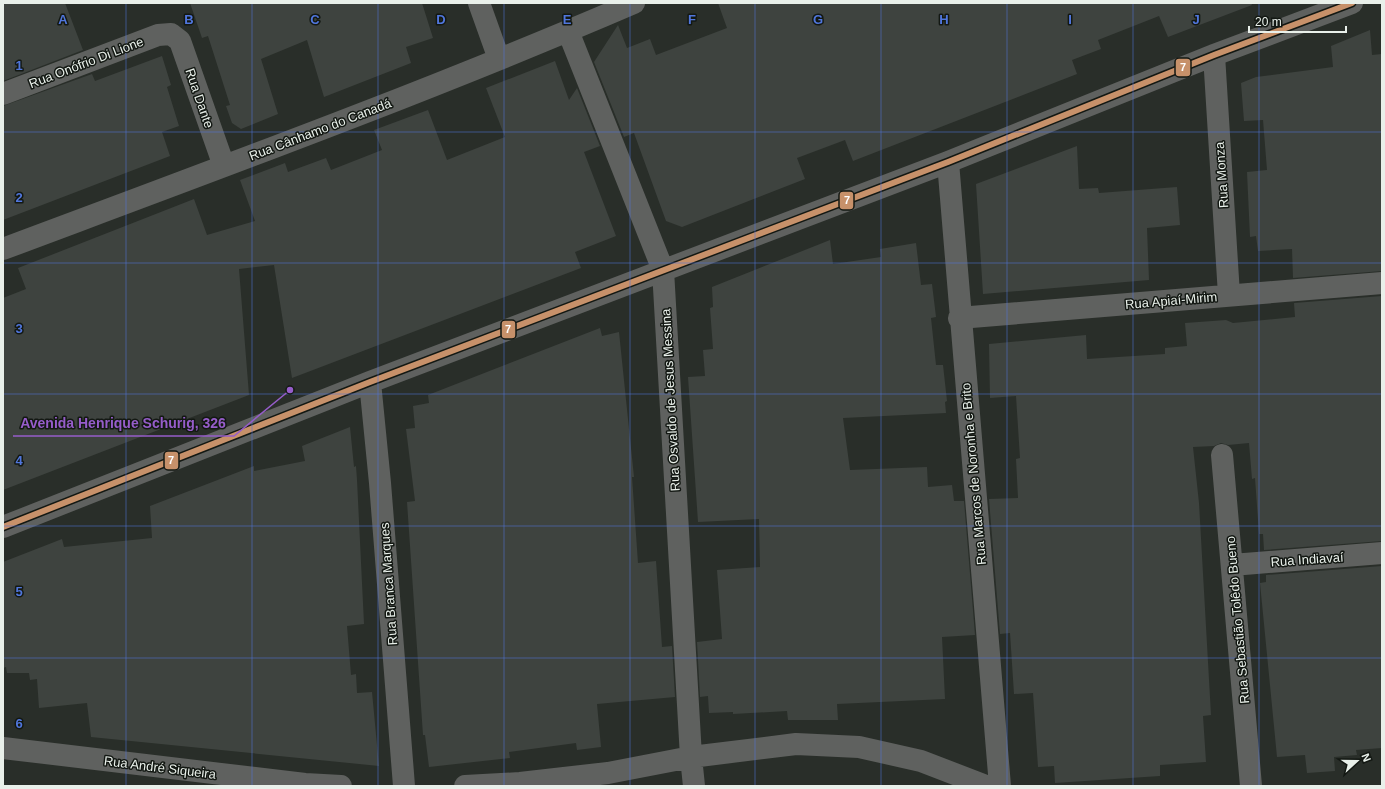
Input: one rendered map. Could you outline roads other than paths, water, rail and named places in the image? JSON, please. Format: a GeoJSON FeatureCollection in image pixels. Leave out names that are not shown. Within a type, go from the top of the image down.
{"type":"FeatureCollection","features":[{"type":"Feature","properties":{"kind":"street"},"geometry":{"type":"LineString","coordinates":[[479,3],[499,59]]}},
{"type":"Feature","properties":{"kind":"street","name":"Rua Cânhamo do Canadá"},"geometry":{"type":"LineString","coordinates":[[3,249],[224,166],[499,59],[634,3]]}},
{"type":"Feature","properties":{"kind":"street"},"geometry":{"type":"LineString","coordinates":[[3,526],[370,382],[948,162],[1214,55],[1352,3]]}},
{"type":"Feature","properties":{"kind":"street","name":"Rua Osvaldo de Jesus Messina"},"geometry":{"type":"LineString","coordinates":[[568,31],[663,270],[691,757],[694,786]]}},
{"type":"Feature","properties":{"kind":"street","name":"Rua Onófrio Di Lione"},"geometry":{"type":"LineString","coordinates":[[3,94],[158,35],[171,34]]}},
{"type":"Feature","properties":{"kind":"street","name":"Rua Dante"},"geometry":{"type":"LineString","coordinates":[[171,34],[180,41],[224,166]]}},
{"type":"Feature","properties":{"kind":"street","name":"Rua Monza"},"geometry":{"type":"LineString","coordinates":[[1214,55],[1229,295]]}},
{"type":"Feature","properties":{"kind":"street","name":"Rua Marcos de Noronha e Brito"},"geometry":{"type":"LineString","coordinates":[[948,162],[959,318],[1000,786]]}},
{"type":"Feature","properties":{"kind":"street","name":"Rua Apiaí-Mirim"},"geometry":{"type":"LineString","coordinates":[[959,318],[1382,283]]}},
{"type":"Feature","properties":{"kind":"street","name":"Rua Branca Marques"},"geometry":{"type":"LineString","coordinates":[[370,382],[380,482],[404,786]]}},
{"type":"Feature","properties":{"kind":"street","name":"Rua Sebastião Tolêdo Bueno"},"geometry":{"type":"LineString","coordinates":[[1222,455],[1252,786]]}},
{"type":"Feature","properties":{"kind":"street","name":"Rua Indiavaí"},"geometry":{"type":"LineString","coordinates":[[1232,565],[1382,553]]}},
{"type":"Feature","properties":{"kind":"street"},"geometry":{"type":"LineString","coordinates":[[464,786],[520,783],[608,773],[691,757],[796,744],[859,746],[921,761],[986,786]]}},
{"type":"Feature","properties":{"kind":"street","name":"Rua André Siqueira"},"geometry":{"type":"LineString","coordinates":[[3,748],[305,784],[341,786]]}},
{"type":"Feature","properties":{"kind":"place","name":"Avenida Henrique Schurig, 326"},"geometry":{"type":"Point","coordinates":[290,390]}}]}
